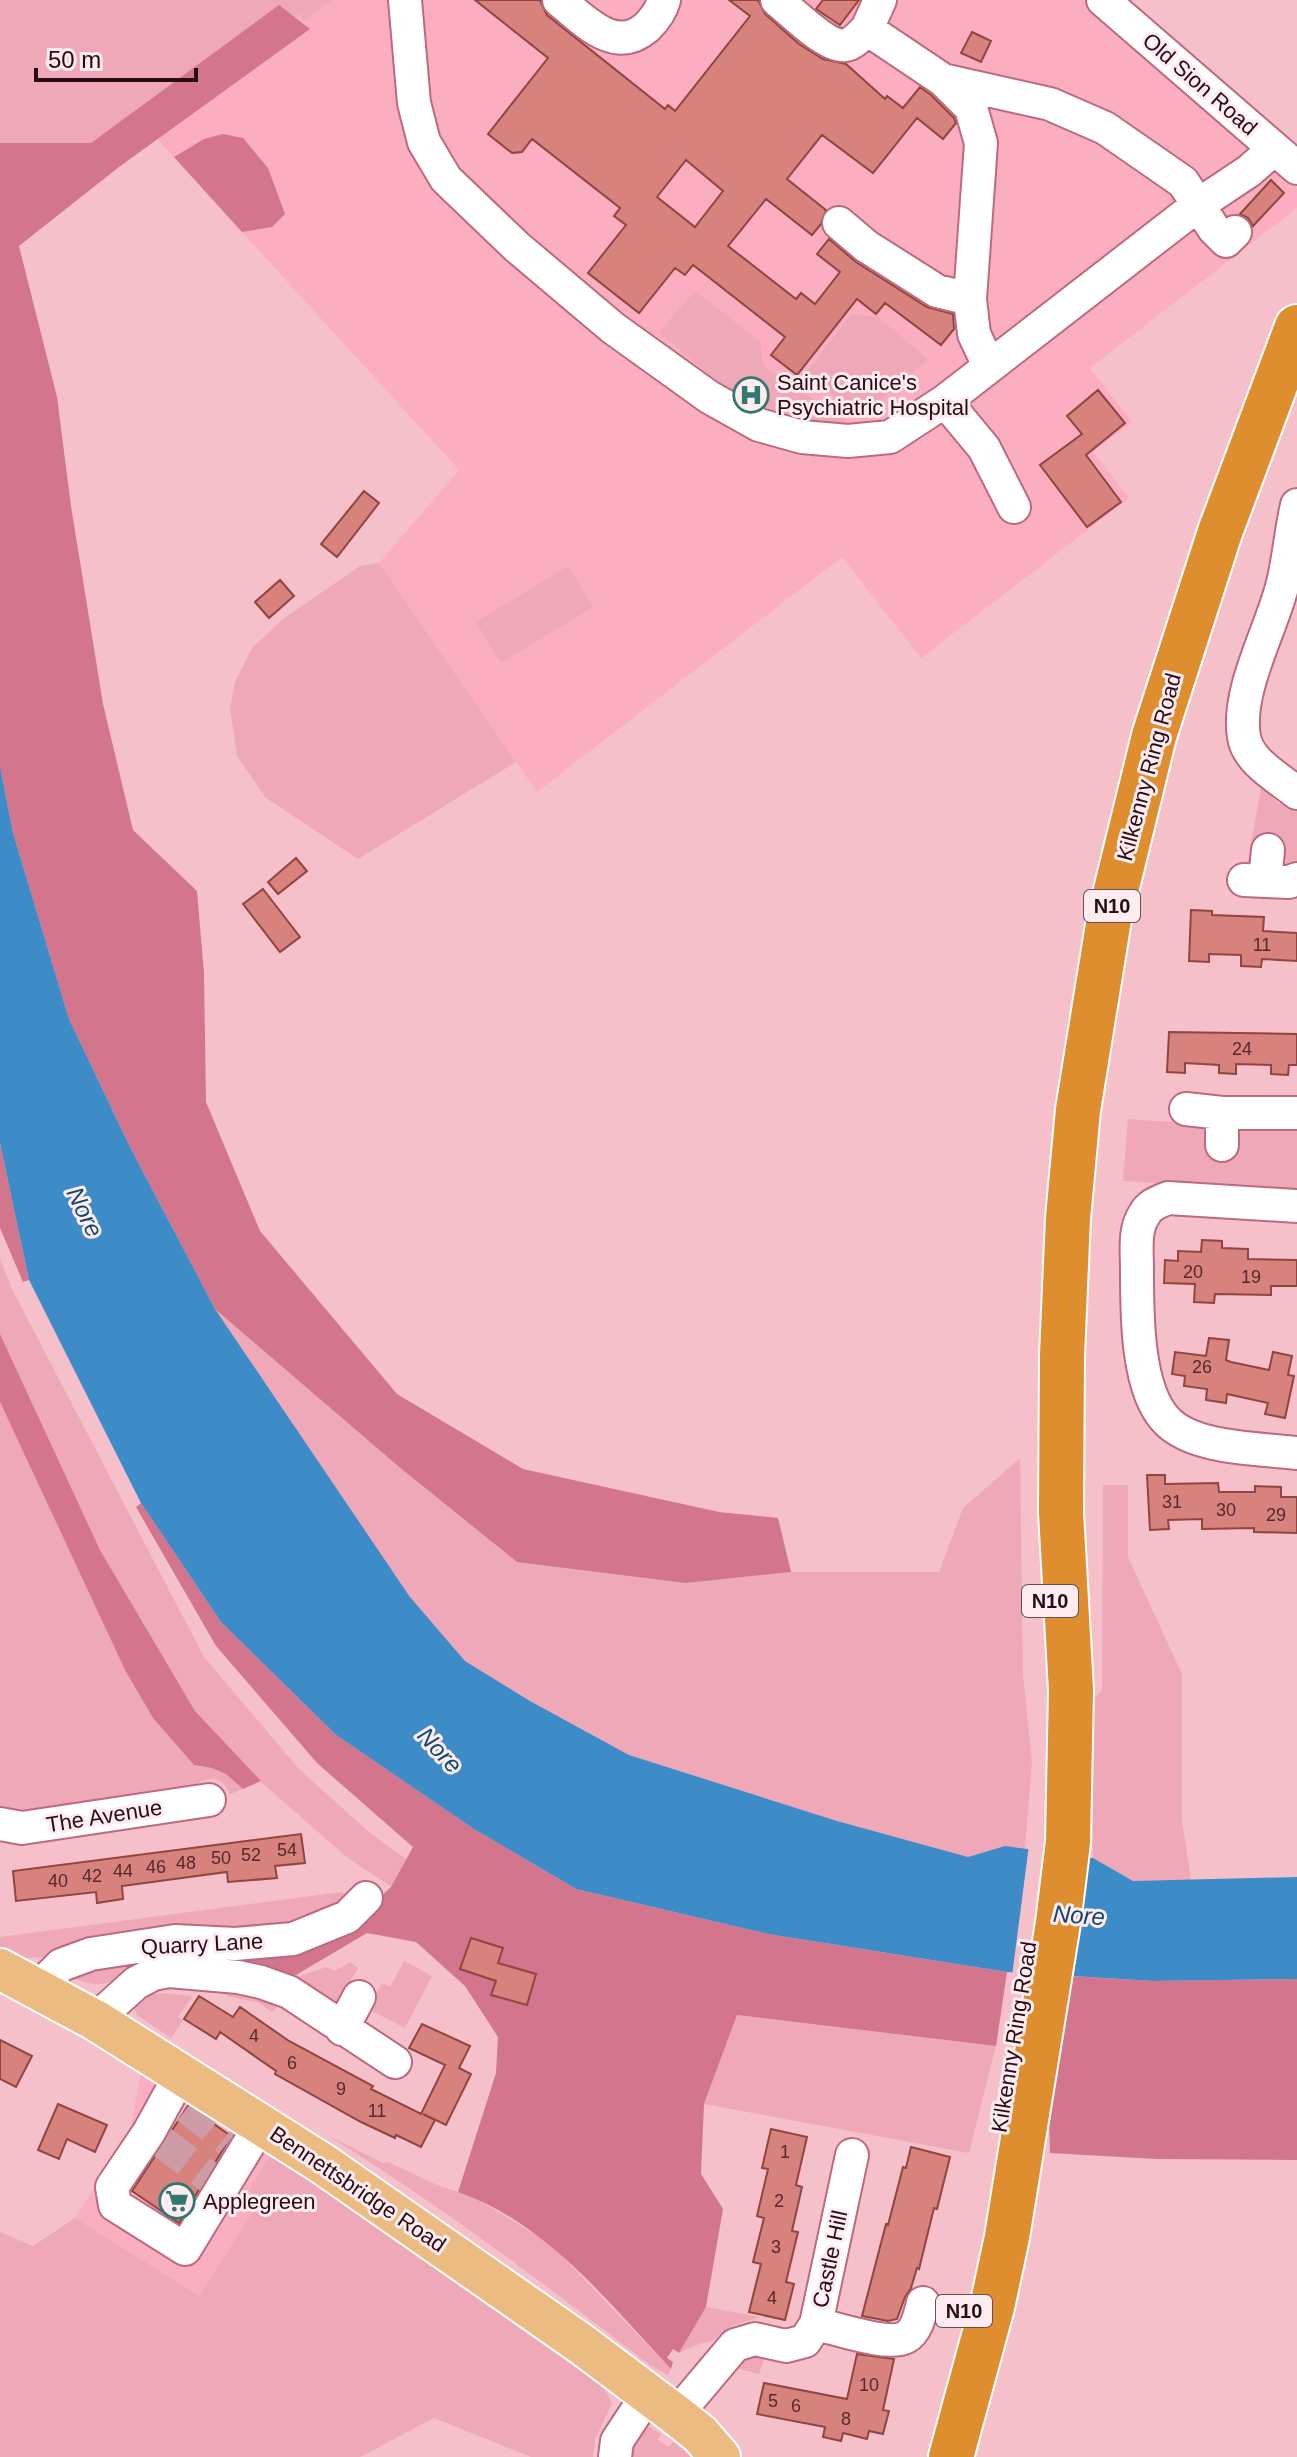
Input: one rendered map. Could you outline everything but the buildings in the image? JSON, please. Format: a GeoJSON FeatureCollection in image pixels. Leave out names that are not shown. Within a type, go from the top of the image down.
{"type":"FeatureCollection","features":[{"type":"Feature","properties":{"kind":"highway","name":"Kilkenny Ring Road"},"geometry":{"type":"LineString","coordinates":[[951,2457],[992,2307],[1007,2163],[1058,1923],[1068,1842],[1059,1690],[1047,1634],[1061,1512],[1062,1356],[1068,1218],[1078,1110],[1109,919],[1159,721],[1220,532],[1297,327]]}},
{"type":"Feature","properties":{"kind":"highway","name":"Kilkenny Ring Road"},"geometry":{"type":"LineString","coordinates":[[920,2457],[959,2330],[987,2212],[1007,2163]]}},
{"type":"Feature","properties":{"kind":"main road","name":"Bennettsbridge Road"},"geometry":{"type":"LineString","coordinates":[[0,1969],[95,2020],[168,2114],[231,2159],[412,2224],[580,2343],[686,2425],[747,2457]]}},
{"type":"Feature","properties":{"kind":"street"},"geometry":{"type":"LineString","coordinates":[[405,0],[414,103],[424,142],[446,179],[517,247],[613,328],[709,397],[759,425],[802,437],[848,441],[890,437],[945,401],[1198,205],[1249,171],[1285,159]]}},
{"type":"Feature","properties":{"kind":"street"},"geometry":{"type":"LineString","coordinates":[[559,0],[600,32],[621,38],[635,38],[654,20],[664,0]]}},
{"type":"Feature","properties":{"kind":"street","name":"Old Sion Road"},"geometry":{"type":"LineString","coordinates":[[1103,0],[1285,159]]}},
{"type":"Feature","properties":{"kind":"street"},"geometry":{"type":"LineString","coordinates":[[785,3],[830,43],[842,46],[851,43],[873,14],[971,108],[981,143],[970,299],[974,334],[989,366]]}},
{"type":"Feature","properties":{"kind":"street"},"geometry":{"type":"LineString","coordinates":[[943,80],[1050,104],[1105,128],[1183,182],[1226,241],[1235,232]]}},
{"type":"Feature","properties":{"kind":"street"},"geometry":{"type":"LineString","coordinates":[[839,223],[866,246],[937,291],[970,299]]}},
{"type":"Feature","properties":{"kind":"street"},"geometry":{"type":"LineString","coordinates":[[945,401],[984,448],[1014,507]]}},
{"type":"Feature","properties":{"kind":"street"},"geometry":{"type":"LineString","coordinates":[[1297,505],[1283,583],[1248,692],[1244,715],[1244,739],[1257,761],[1297,793]]}},
{"type":"Feature","properties":{"kind":"street"},"geometry":{"type":"LineString","coordinates":[[1259,870],[1297,879]]}},
{"type":"Feature","properties":{"kind":"street"},"geometry":{"type":"LineString","coordinates":[[1186,1109],[1222,1113],[1297,1113]]}},
{"type":"Feature","properties":{"kind":"street"},"geometry":{"type":"LineString","coordinates":[[1222,1113],[1222,1145]]}},
{"type":"Feature","properties":{"kind":"street"},"geometry":{"type":"LineString","coordinates":[[1295,1453],[1203,1441],[1184,1434],[1167,1422],[1153,1403],[1141,1356],[1137,1308],[1137,1235],[1143,1216],[1153,1204],[1168,1198],[1297,1206]]}},
{"type":"Feature","properties":{"kind":"street","name":"The Avenue"},"geometry":{"type":"LineString","coordinates":[[0,1824],[22,1828],[209,1800]]}},
{"type":"Feature","properties":{"kind":"street","name":"Quarry Lane"},"geometry":{"type":"LineString","coordinates":[[38,1988],[61,1965],[91,1954],[175,1941],[235,1944],[293,1939],[347,1917],[366,1898]]}},
{"type":"Feature","properties":{"kind":"street"},"geometry":{"type":"LineString","coordinates":[[95,2020],[136,1983],[153,1974],[169,1971],[238,1977],[289,1992],[395,2062]]}},
{"type":"Feature","properties":{"kind":"street"},"geometry":{"type":"LineString","coordinates":[[342,2029],[359,1997]]}},
{"type":"Feature","properties":{"kind":"street"},"geometry":{"type":"LineString","coordinates":[[168,2114],[112,2187],[115,2205],[185,2249],[231,2159]]}},
{"type":"Feature","properties":{"kind":"street","name":"Castle Hill"},"geometry":{"type":"LineString","coordinates":[[615,2457],[617,2441],[686,2425],[735,2345],[755,2339],[786,2346],[805,2341],[816,2324],[855,2156]]}},
{"type":"Feature","properties":{"kind":"street"},"geometry":{"type":"LineString","coordinates":[[816,2324],[880,2339],[907,2337],[915,2327],[923,2303]]}},
{"type":"Feature","properties":{"kind":"shaded area"},"geometry":{"type":"Polygon","coordinates":[[[0,0],[332,0],[304,21],[299,14],[183,103],[0,202],[0,0]]]}},
{"type":"Feature","properties":{"kind":"shaded area","name":"Saint Canice's Psychiatric Hospital"},"geometry":{"type":"Polygon","coordinates":[[[317,0],[1083,0],[1297,188],[1297,208],[1090,368],[1132,422],[1093,452],[1129,498],[921,658],[842,557],[537,792],[379,563],[459,470],[147,128],[317,0]]]}},
{"type":"Feature","properties":{"kind":"shaded area"},"geometry":{"type":"Polygon","coordinates":[[[279,5],[310,29],[119,167],[19,246],[57,397],[103,704],[133,830],[197,891],[204,973],[206,1102],[260,1231],[397,1394],[523,1469],[719,1512],[778,1518],[791,1572],[686,1583],[517,1562],[398,1466],[215,1309],[130,1147],[69,1019],[13,833],[0,766],[0,143],[91,143],[279,5]]]}},
{"type":"Feature","properties":{"kind":"shaded area"},"geometry":{"type":"Polygon","coordinates":[[[223,134],[243,138],[268,168],[285,214],[272,227],[242,232],[174,157],[204,139],[223,134]]]}},
{"type":"Feature","properties":{"kind":"shaded area"},"geometry":{"type":"Polygon","coordinates":[[[695,291],[761,342],[762,360],[767,369],[847,421],[816,423],[772,413],[732,391],[694,362],[659,332],[695,291]]]}},
{"type":"Feature","properties":{"kind":"shaded area"},"geometry":{"type":"Polygon","coordinates":[[[852,313],[878,317],[928,359],[860,418],[806,373],[852,313]]]}},
{"type":"Feature","properties":{"kind":"shaded area"},"geometry":{"type":"Polygon","coordinates":[[[379,563],[516,762],[358,859],[266,798],[237,756],[230,708],[235,682],[252,648],[283,619],[360,566],[379,563]]]}},
{"type":"Feature","properties":{"kind":"shaded area"},"geometry":{"type":"Polygon","coordinates":[[[568,566],[593,607],[501,663],[476,622],[568,566]]]}},
{"type":"Feature","properties":{"kind":"shaded area"},"geometry":{"type":"Polygon","coordinates":[[[1261,789],[1265,789],[1279,804],[1288,796],[1297,805],[1297,871],[1255,861],[1246,870],[1261,789]]]}},
{"type":"Feature","properties":{"kind":"shaded area"},"geometry":{"type":"Polygon","coordinates":[[[1128,1119],[1214,1125],[1297,1124],[1297,1192],[1123,1181],[1128,1119]]]}},
{"type":"Feature","properties":{"kind":"shaded area"},"geometry":{"type":"Polygon","coordinates":[[[0,1143],[29,1280],[23,1282],[0,1228],[0,1143]]]}},
{"type":"Feature","properties":{"kind":"shaded area"},"geometry":{"type":"Polygon","coordinates":[[[0,1259],[12,1289],[204,1657],[299,1769],[369,1832],[406,1859],[392,1887],[349,1859],[261,1782],[195,1711],[100,1550],[0,1334],[0,1259]]]}},
{"type":"Feature","properties":{"kind":"shaded area"},"geometry":{"type":"Polygon","coordinates":[[[215,1309],[398,1466],[686,1583],[791,1572],[939,1572],[963,1508],[1020,1458],[1023,1675],[1032,1762],[1025,1849],[1005,1846],[968,1857],[837,1821],[629,1755],[465,1661],[410,1597],[215,1309]]]}},
{"type":"Feature","properties":{"kind":"shaded area"},"geometry":{"type":"Polygon","coordinates":[[[0,1334],[100,1550],[195,1711],[261,1781],[243,1789],[226,1774],[194,1765],[153,1718],[125,1670],[0,1402],[0,1334]]]}},
{"type":"Feature","properties":{"kind":"shaded area"},"geometry":{"type":"Polygon","coordinates":[[[0,1402],[125,1670],[153,1718],[194,1765],[227,1774],[243,1789],[230,1794],[218,1780],[211,1779],[177,1797],[0,1814],[0,1402]]]}},
{"type":"Feature","properties":{"kind":"shaded area"},"geometry":{"type":"Polygon","coordinates":[[[1103,1485],[1128,1485],[1128,1557],[1182,1674],[1182,1820],[1191,1880],[1133,1881],[1093,1858],[1091,1700],[1102,1691],[1103,1485]]]}},
{"type":"Feature","properties":{"kind":"shaded area"},"geometry":{"type":"Polygon","coordinates":[[[141,1503],[221,1622],[336,1735],[474,1829],[576,1889],[768,1934],[1007,1972],[996,2046],[737,2015],[704,2104],[701,2174],[723,2209],[706,2307],[679,2353],[673,2349],[667,2358],[673,2362],[671,2369],[600,2292],[548,2244],[520,2223],[458,2192],[496,2073],[498,2037],[465,1986],[416,1942],[367,1933],[296,1975],[253,1965],[131,1970],[124,1960],[355,1921],[391,1887],[413,1847],[317,1763],[216,1646],[136,1507],[141,1503]]]}},
{"type":"Feature","properties":{"kind":"shaded area"},"geometry":{"type":"Polygon","coordinates":[[[341,1892],[354,1897],[310,1927],[91,1947],[26,1958],[0,1946],[0,1937],[341,1892]]]}},
{"type":"Feature","properties":{"kind":"shaded area"},"geometry":{"type":"Polygon","coordinates":[[[122,1951],[131,1970],[103,1984],[88,1983],[58,1972],[122,1951]]]}},
{"type":"Feature","properties":{"kind":"shaded area"},"geometry":{"type":"Polygon","coordinates":[[[404,1961],[432,1976],[405,2028],[368,2009],[382,1983],[390,1987],[404,1961]]]}},
{"type":"Feature","properties":{"kind":"shaded area"},"geometry":{"type":"Polygon","coordinates":[[[350,1962],[358,1968],[348,1985],[352,1988],[339,2007],[295,1978],[326,1967],[335,1971],[350,1962]]]}},
{"type":"Feature","properties":{"kind":"shaded area"},"geometry":{"type":"Polygon","coordinates":[[[1071,1976],[1153,1981],[1297,1979],[1297,2160],[1157,2159],[1050,2153],[1049,2111],[1071,1976]]]}},
{"type":"Feature","properties":{"kind":"shaded area"},"geometry":{"type":"Polygon","coordinates":[[[264,1991],[282,2001],[272,2012],[259,2003],[227,1996],[227,1992],[264,1991]]]}},
{"type":"Feature","properties":{"kind":"shaded area"},"geometry":{"type":"Polygon","coordinates":[[[164,1993],[193,1996],[178,2017],[183,2021],[171,2038],[137,2015],[134,2007],[137,1996],[164,1993]]]}},
{"type":"Feature","properties":{"kind":"shaded area"},"geometry":{"type":"Polygon","coordinates":[[[737,2015],[996,2046],[969,2153],[704,2104],[737,2015]]]}},
{"type":"Feature","properties":{"kind":"shaded area"},"geometry":{"type":"Polygon","coordinates":[[[141,2071],[272,2153],[249,2191],[261,2199],[199,2297],[75,2218],[130,2131],[141,2071]]]}},
{"type":"Feature","properties":{"kind":"shaded area"},"geometry":{"type":"Polygon","coordinates":[[[327,2135],[383,2163],[388,2162],[437,2185],[475,2198],[549,2243],[671,2369],[668,2375],[651,2366],[451,2217],[327,2135]]]}},
{"type":"Feature","properties":{"kind":"shaded area"},"geometry":{"type":"Polygon","coordinates":[[[272,2153],[603,2387],[612,2403],[595,2440],[593,2457],[531,2457],[434,2418],[360,2457],[0,2457],[0,2232],[33,2246],[75,2218],[199,2296],[261,2199],[248,2191],[272,2153]]]}},
{"type":"Feature","properties":{"kind":"shaded area"},"geometry":{"type":"Polygon","coordinates":[[[706,2307],[760,2317],[731,2326],[712,2341],[679,2353],[706,2307]]]}},
{"type":"Feature","properties":{"kind":"shaded area"},"geometry":{"type":"Polygon","coordinates":[[[746,2353],[765,2356],[759,2374],[733,2367],[746,2353]]]}},
{"type":"Feature","properties":{"kind":"shaded area"},"geometry":{"type":"Polygon","coordinates":[[[649,2427],[661,2434],[658,2440],[669,2447],[673,2442],[693,2457],[626,2457],[643,2428],[649,2427]]]}},
{"type":"Feature","properties":{"kind":"water","name":"Nore"},"geometry":{"type":"Polygon","coordinates":[[[0,766],[13,833],[69,1019],[130,1147],[215,1309],[410,1597],[465,1661],[629,1755],[837,1821],[968,1857],[1005,1846],[1093,1858],[1133,1881],[1297,1877],[1297,1979],[1153,1981],[1007,1972],[768,1934],[576,1889],[474,1829],[336,1735],[221,1622],[141,1503],[29,1280],[0,1143],[0,766]]]}},
{"type":"Feature","properties":{"kind":"pier"},"geometry":{"type":"Polygon","coordinates":[[[1029,1845],[1085,1853],[1068,1980],[1012,1976],[1029,1845]]]}},
{"type":"Feature","properties":{"kind":"tunnel"},"geometry":{"type":"LineString","coordinates":[[187,2108],[229,2141]]}},
{"type":"Feature","properties":{"kind":"tunnel"},"geometry":{"type":"LineString","coordinates":[[162,2142],[210,2178]]}},
{"type":"Feature","properties":{"kind":"place","name":"Saint Canice's Psychiatric Hospital"},"geometry":{"type":"Point","coordinates":[751,395]}},
{"type":"Feature","properties":{"kind":"place","name":"Applegreen"},"geometry":{"type":"Point","coordinates":[177,2201]}}]}
